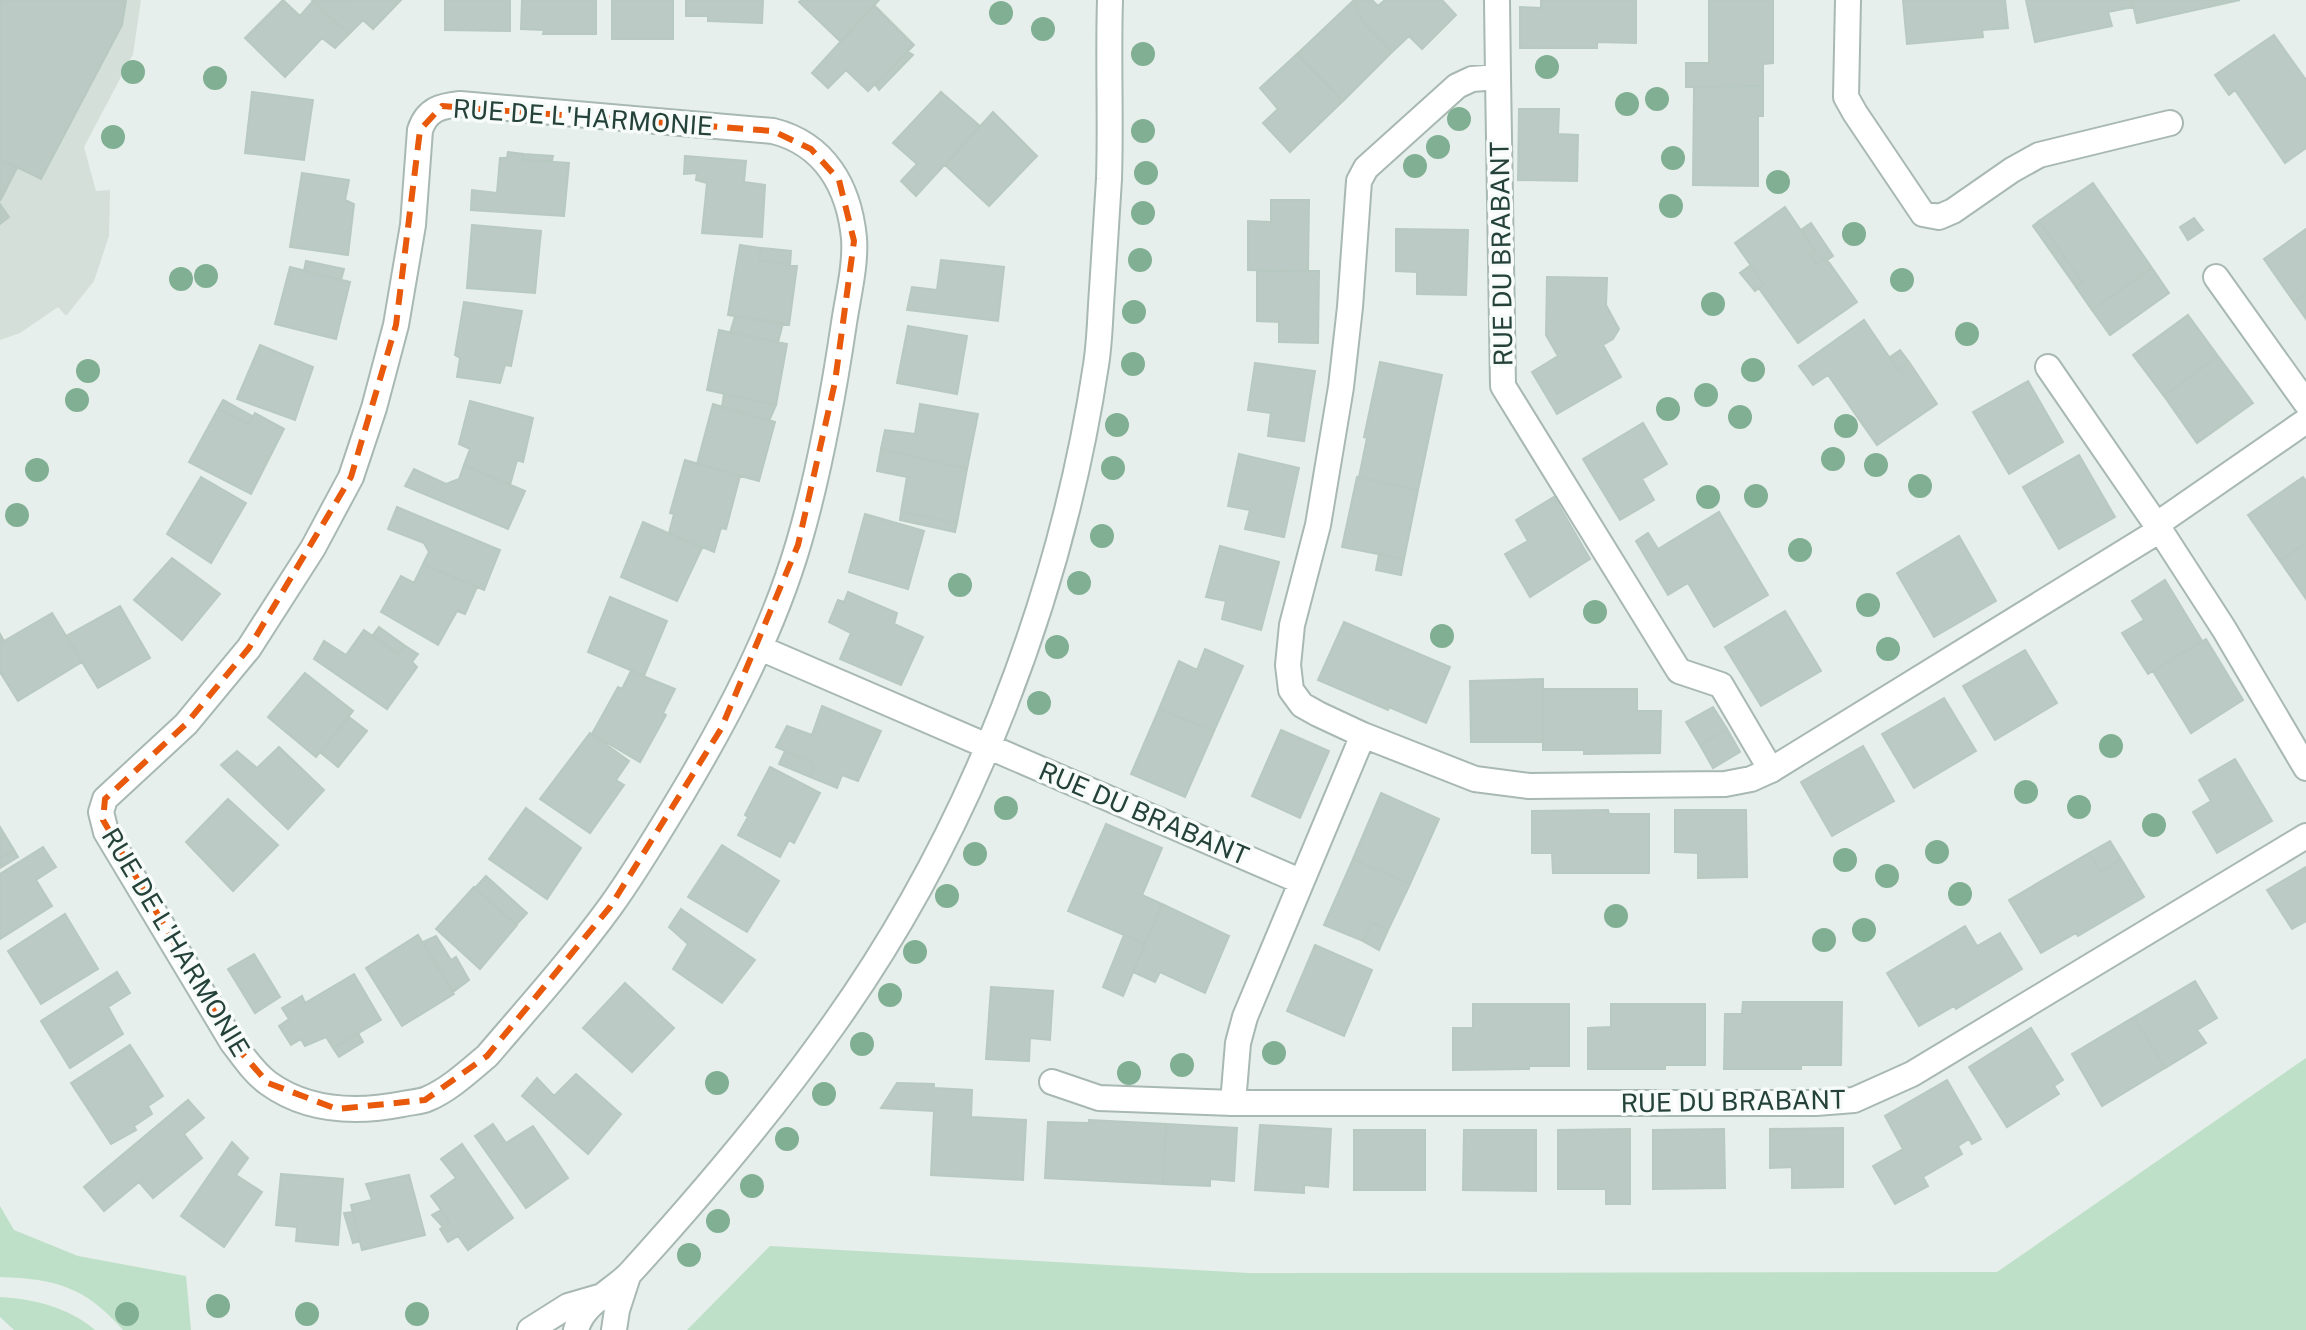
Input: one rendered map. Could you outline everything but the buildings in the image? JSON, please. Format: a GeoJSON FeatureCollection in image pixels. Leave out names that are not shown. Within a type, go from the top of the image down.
{"type":"FeatureCollection","features":[{"type":"Feature","properties":{"kind":"street"},"geometry":{"type":"LineString","coordinates":[[576,1330],[583,1314],[628,1276],[704,1188],[835,1023],[899,924],[961,808],[987,747],[1023,657],[1060,533],[1097,362],[1109,175],[1110,0]]}},
{"type":"Feature","properties":{"kind":"street","name":"RUE DU BRABANT"},"geometry":{"type":"LineString","coordinates":[[1497,0],[1503,386],[1679,671],[1721,685],[1771,770]]}},
{"type":"Feature","properties":{"kind":"street"},"geometry":{"type":"LineString","coordinates":[[1848,0],[1846,97],[1923,214],[1939,217],[1953,211],[2039,155],[2170,123]]}},
{"type":"Feature","properties":{"kind":"street"},"geometry":{"type":"LineString","coordinates":[[1498,77],[1472,79],[1457,86],[1366,168],[1359,181],[1341,387],[1318,525],[1292,625],[1288,665],[1291,690],[1302,705],[1363,735],[1475,779],[1529,786],[1725,784],[1751,779],[1771,770],[2158,528],[2306,421]]}},
{"type":"Feature","properties":{"kind":"street","name":"RUE DE L'HARMONIE"},"geometry":{"type":"LineString","coordinates":[[460,104],[773,131],[793,136],[811,149],[839,180],[854,241],[835,382],[820,464],[798,545],[760,648],[721,729],[610,907],[487,1056],[463,1076],[425,1100],[374,1110],[337,1109],[297,1098],[268,1083],[232,1042],[106,832],[101,812],[105,799],[186,724],[249,648],[306,560],[351,477],[396,325],[413,225],[420,130],[424,118],[442,106],[460,104]]}},
{"type":"Feature","properties":{"kind":"street"},"geometry":{"type":"LineString","coordinates":[[2216,277],[2306,403]]}},
{"type":"Feature","properties":{"kind":"street"},"geometry":{"type":"LineString","coordinates":[[2048,367],[2224,629],[2306,768]]}},
{"type":"Feature","properties":{"kind":"street"},"geometry":{"type":"LineString","coordinates":[[760,648],[987,747]]}},
{"type":"Feature","properties":{"kind":"street"},"geometry":{"type":"LineString","coordinates":[[1233,1103],[1238,1043],[1245,1017],[1363,735]]}},
{"type":"Feature","properties":{"kind":"street","name":"RUE DU BRABANT"},"geometry":{"type":"LineString","coordinates":[[987,747],[1300,881]]}},
{"type":"Feature","properties":{"kind":"street","name":"RUE DU BRABANT"},"geometry":{"type":"LineString","coordinates":[[1052,1082],[1099,1098],[1233,1103],[1816,1103],[1854,1100],[1912,1074],[2306,836]]}},
{"type":"Feature","properties":{"kind":"street"},"geometry":{"type":"LineString","coordinates":[[614,1330],[628,1276]]}},
{"type":"Feature","properties":{"kind":"street"},"geometry":{"type":"LineString","coordinates":[[530,1330],[568,1306],[602,1296]]}},
{"type":"Feature","properties":{"kind":"highlighted area"},"geometry":{"type":"Polygon","coordinates":[[[442,106],[773,131],[811,149],[839,180],[854,241],[835,382],[798,545],[721,729],[610,907],[487,1056],[425,1100],[337,1109],[268,1083],[232,1042],[103,820],[105,799],[186,724],[249,648],[351,477],[396,325],[420,130],[442,106]]]}},
{"type":"Feature","properties":{"kind":"shaded area"},"geometry":{"type":"Polygon","coordinates":[[[0,0],[141,0],[133,54],[84,147],[96,191],[110,190],[109,236],[94,281],[66,316],[58,307],[20,333],[0,340],[0,0]]]}},
{"type":"Feature","properties":{"kind":"green space"},"geometry":{"type":"Polygon","coordinates":[[[2306,1058],[2306,1330],[687,1330],[770,1246],[1249,1273],[1997,1272],[2306,1058]]]}},
{"type":"Feature","properties":{"kind":"green space"},"geometry":{"type":"Polygon","coordinates":[[[0,1206],[14,1230],[78,1256],[186,1276],[191,1330],[123,1330],[96,1304],[69,1288],[38,1280],[0,1277],[0,1206]]]}},
{"type":"Feature","properties":{"kind":"green space"},"geometry":{"type":"Polygon","coordinates":[[[0,1297],[50,1306],[74,1315],[95,1330],[14,1330],[0,1317],[0,1297]]]}}]}
